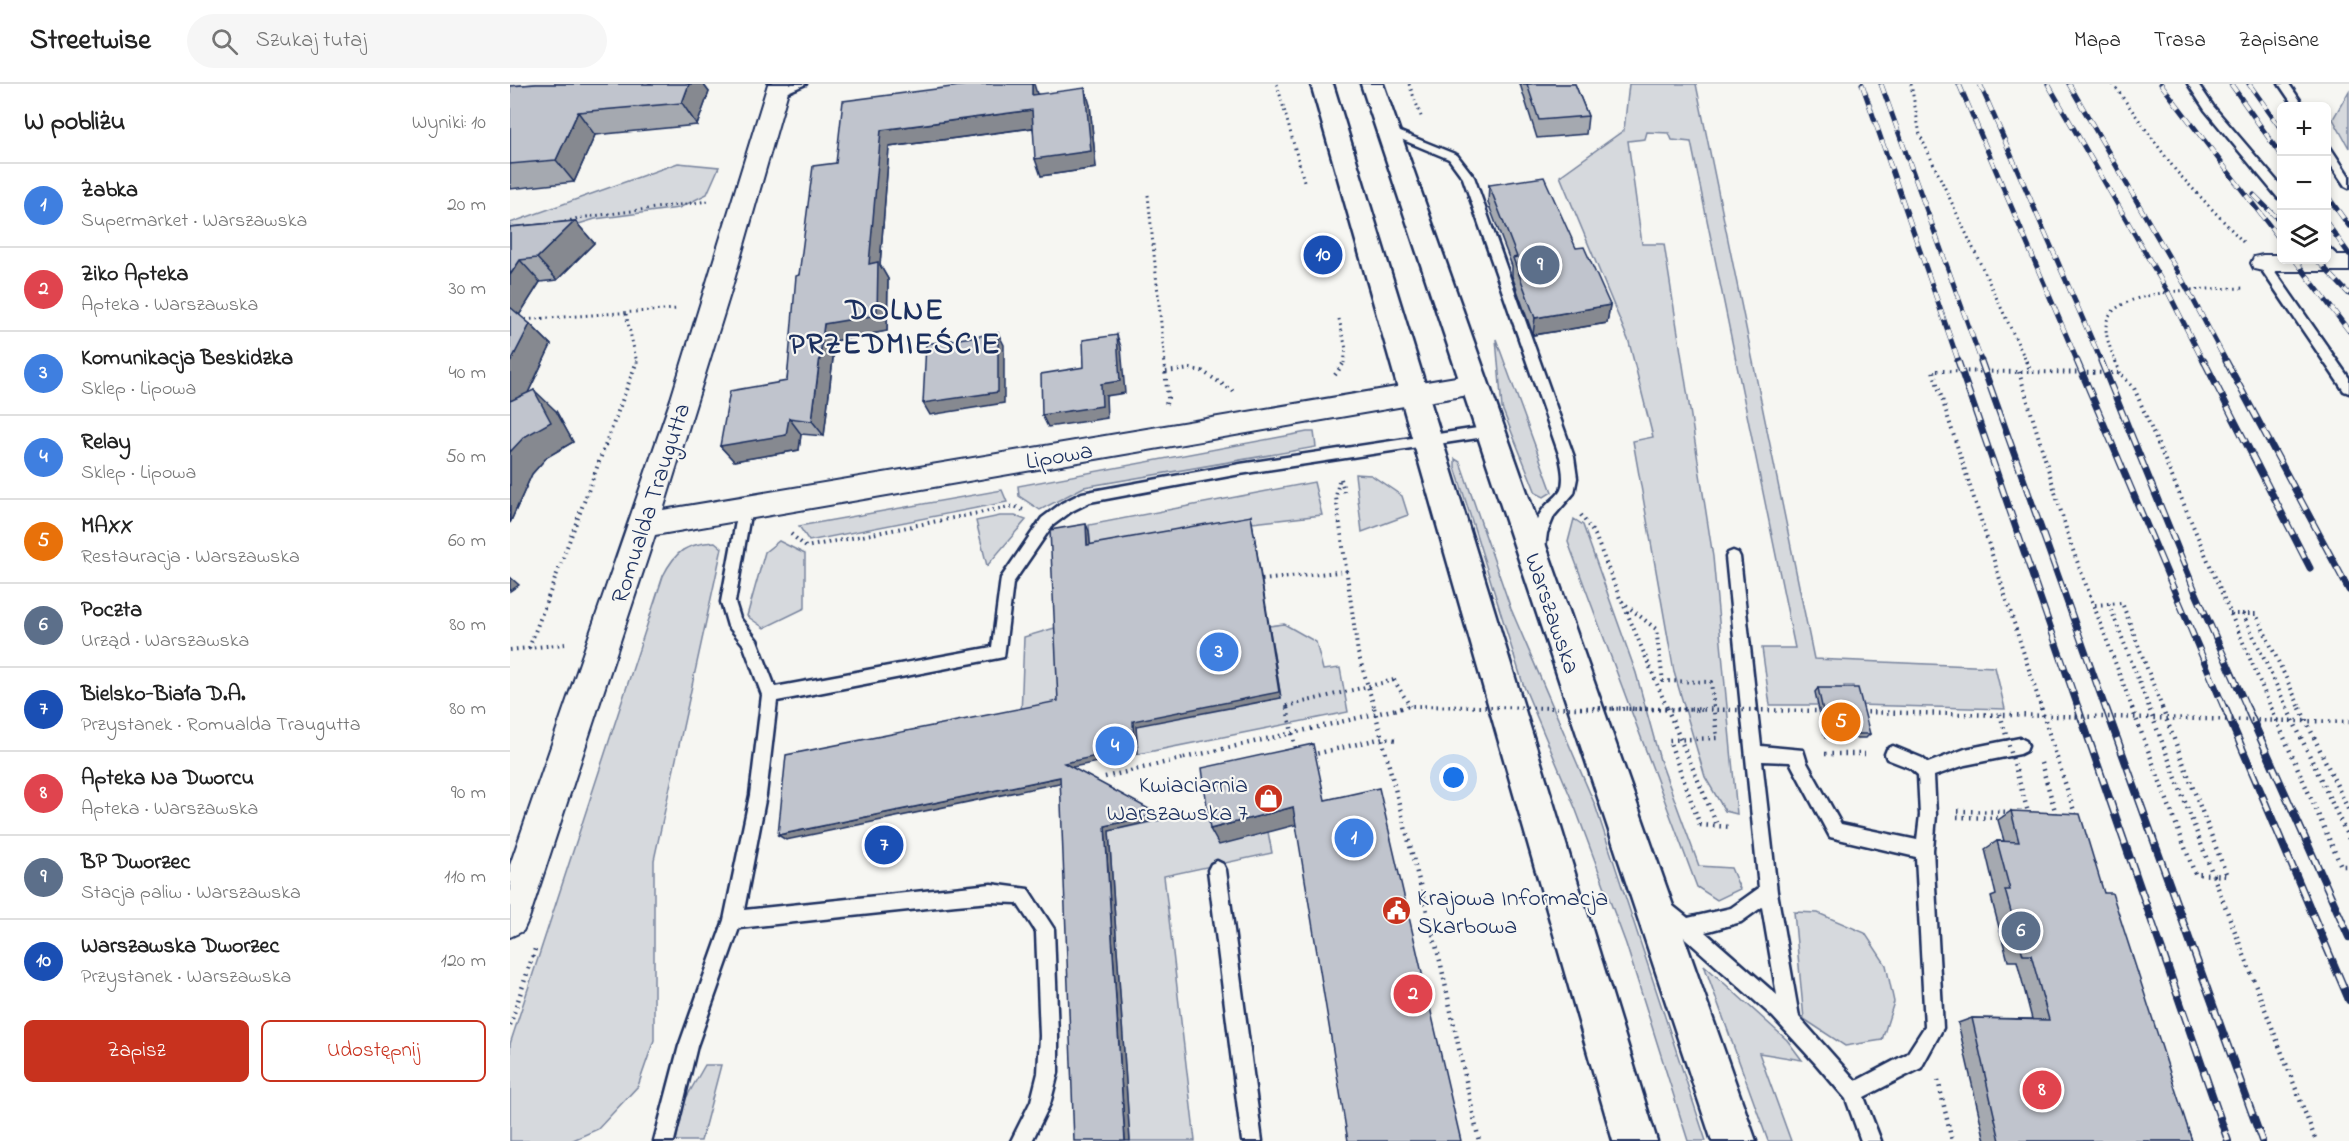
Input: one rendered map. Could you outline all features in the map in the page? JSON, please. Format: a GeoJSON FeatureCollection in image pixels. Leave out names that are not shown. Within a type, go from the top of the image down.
{"type":"FeatureCollection","features":[{"type":"Feature","properties":{"kind":"main road"},"geometry":{"type":"LineString","coordinates":[[1322,84],[1635,1141]]}},
{"type":"Feature","properties":{"kind":"main road","name":"Warszawska"},"geometry":{"type":"LineString","coordinates":[[1372,84],[1734,1141]]}},
{"type":"Feature","properties":{"kind":"street","name":"Romualda Traugutta"},"geometry":{"type":"LineString","coordinates":[[510,918],[644,525],[748,196],[778,89]]}},
{"type":"Feature","properties":{"kind":"street"},"geometry":{"type":"LineString","coordinates":[[2264,263],[2338,258]]}},
{"type":"Feature","properties":{"kind":"street","name":"Lipowa"},"geometry":{"type":"LineString","coordinates":[[644,525],[1474,384]]}},
{"type":"Feature","properties":{"kind":"lane"},"geometry":{"type":"LineString","coordinates":[[778,89],[801,84]]}},
{"type":"Feature","properties":{"kind":"lane"},"geometry":{"type":"LineString","coordinates":[[2193,84],[2209,108],[2277,189]]}},
{"type":"Feature","properties":{"kind":"lane"},"geometry":{"type":"LineString","coordinates":[[2284,84],[2296,102]]}},
{"type":"Feature","properties":{"kind":"lane"},"geometry":{"type":"LineString","coordinates":[[1388,130],[1453,157],[1468,177],[1567,457],[1569,478],[1567,493],[1548,513],[1540,533],[1538,572]]}},
{"type":"Feature","properties":{"kind":"lane"},"geometry":{"type":"LineString","coordinates":[[2331,156],[2349,184]]}},
{"type":"Feature","properties":{"kind":"lane"},"geometry":{"type":"LineString","coordinates":[[2264,263],[2349,388]]}},
{"type":"Feature","properties":{"kind":"lane"},"geometry":{"type":"LineString","coordinates":[[770,695],[999,652],[1006,582],[1047,522],[1067,507],[1087,497],[1251,467],[1491,431]]}},
{"type":"Feature","properties":{"kind":"lane"},"geometry":{"type":"LineString","coordinates":[[664,1141],[688,1046],[733,920],[758,795],[770,695],[749,640],[733,621],[728,602],[744,509]]}},
{"type":"Feature","properties":{"kind":"lane"},"geometry":{"type":"LineString","coordinates":[[1733,557],[1768,892],[1791,1023]]}},
{"type":"Feature","properties":{"kind":"lane"},"geometry":{"type":"LineString","coordinates":[[1926,772],[1965,757],[2020,746]]}},
{"type":"Feature","properties":{"kind":"lane"},"geometry":{"type":"LineString","coordinates":[[1754,753],[1797,755],[1799,765],[1836,831],[1924,850]]}},
{"type":"Feature","properties":{"kind":"lane"},"geometry":{"type":"LineString","coordinates":[[1853,1092],[1914,1061],[1934,1028],[1924,850],[1928,815],[1926,772],[1917,763],[1893,754]]}},
{"type":"Feature","properties":{"kind":"lane"},"geometry":{"type":"LineString","coordinates":[[1217,870],[1252,1141]]}},
{"type":"Feature","properties":{"kind":"lane"},"geometry":{"type":"LineString","coordinates":[[1686,927],[1735,916],[1768,892]]}},
{"type":"Feature","properties":{"kind":"lane"},"geometry":{"type":"LineString","coordinates":[[733,920],[956,896],[991,893],[1023,895],[1045,929],[1049,1036],[1048,1073],[1040,1104],[1021,1141]]}},
{"type":"Feature","properties":{"kind":"lane"},"geometry":{"type":"LineString","coordinates":[[1652,898],[1780,1010],[1853,1092],[1871,1141]]}},
{"type":"Feature","properties":{"kind":"path"},"geometry":{"type":"LineString","coordinates":[[1277,84],[1304,181]]}},
{"type":"Feature","properties":{"kind":"path"},"geometry":{"type":"LineString","coordinates":[[1911,84],[1920,135],[2031,372]]}},
{"type":"Feature","properties":{"kind":"path"},"geometry":{"type":"LineString","coordinates":[[2112,84],[2176,171],[2264,263]]}},
{"type":"Feature","properties":{"kind":"path"},"geometry":{"type":"LineString","coordinates":[[1148,195],[1166,372],[1168,398],[1166,404]]}},
{"type":"Feature","properties":{"kind":"path"},"geometry":{"type":"LineString","coordinates":[[555,226],[578,218],[748,196]]}},
{"type":"Feature","properties":{"kind":"path"},"geometry":{"type":"LineString","coordinates":[[2280,287],[2188,290],[2124,303],[2113,310],[2108,318],[2109,345],[2120,373],[2134,388],[2229,614],[2342,866],[2349,866]]}},
{"type":"Feature","properties":{"kind":"path"},"geometry":{"type":"LineString","coordinates":[[510,321],[684,308]]}},
{"type":"Feature","properties":{"kind":"path"},"geometry":{"type":"LineString","coordinates":[[529,648],[638,360],[626,314]]}},
{"type":"Feature","properties":{"kind":"path"},"geometry":{"type":"LineString","coordinates":[[1327,378],[1343,368],[1347,360],[1339,319]]}},
{"type":"Feature","properties":{"kind":"path"},"geometry":{"type":"LineString","coordinates":[[1166,372],[1199,370],[1214,378],[1221,386],[1232,391],[1239,391]]}},
{"type":"Feature","properties":{"kind":"path"},"geometry":{"type":"LineString","coordinates":[[2070,819],[2076,819],[1933,371],[2120,373]]}},
{"type":"Feature","properties":{"kind":"path"},"geometry":{"type":"LineString","coordinates":[[2019,372],[2071,545],[2195,874],[2227,876],[2122,603],[2095,605]]}},
{"type":"Feature","properties":{"kind":"path"},"geometry":{"type":"LineString","coordinates":[[1340,472],[1336,497],[1358,653],[1383,738],[1441,965],[1479,1141]]}},
{"type":"Feature","properties":{"kind":"path"},"geometry":{"type":"LineString","coordinates":[[1014,499],[1014,506]]}},
{"type":"Feature","properties":{"kind":"path"},"geometry":{"type":"LineString","coordinates":[[790,533],[806,547],[1014,506],[1047,522]]}},
{"type":"Feature","properties":{"kind":"path"},"geometry":{"type":"LineString","coordinates":[[1262,580],[1347,571]]}},
{"type":"Feature","properties":{"kind":"path"},"geometry":{"type":"LineString","coordinates":[[1621,601],[1718,826],[1700,825],[1669,740],[1717,738],[1712,682],[1663,681],[1656,628]]}},
{"type":"Feature","properties":{"kind":"path"},"geometry":{"type":"LineString","coordinates":[[2109,604],[2316,1141]]}},
{"type":"Feature","properties":{"kind":"path"},"geometry":{"type":"LineString","coordinates":[[2229,614],[2256,614],[2349,811]]}},
{"type":"Feature","properties":{"kind":"path"},"geometry":{"type":"LineString","coordinates":[[2242,614],[2349,839]]}},
{"type":"Feature","properties":{"kind":"path"},"geometry":{"type":"LineString","coordinates":[[510,650],[569,643]]}},
{"type":"Feature","properties":{"kind":"path"},"geometry":{"type":"LineString","coordinates":[[1298,758],[1287,706],[1394,680],[1410,706]]}},
{"type":"Feature","properties":{"kind":"path"},"geometry":{"type":"LineString","coordinates":[[1106,777],[1410,706],[1833,711]]}},
{"type":"Feature","properties":{"kind":"path"},"geometry":{"type":"LineString","coordinates":[[1857,712],[2349,722]]}},
{"type":"Feature","properties":{"kind":"path"},"geometry":{"type":"LineString","coordinates":[[2000,714],[2028,812]]}},
{"type":"Feature","properties":{"kind":"path"},"geometry":{"type":"LineString","coordinates":[[1308,756],[1383,738],[1396,740]]}},
{"type":"Feature","properties":{"kind":"path"},"geometry":{"type":"LineString","coordinates":[[1797,755],[1893,754]]}},
{"type":"Feature","properties":{"kind":"path"},"geometry":{"type":"LineString","coordinates":[[2039,756],[2056,814],[2047,813]]}},
{"type":"Feature","properties":{"kind":"path"},"geometry":{"type":"LineString","coordinates":[[1947,811],[2037,813]]}},
{"type":"Feature","properties":{"kind":"path"},"geometry":{"type":"LineString","coordinates":[[1954,817],[2020,818]]}},
{"type":"Feature","properties":{"kind":"path"},"geometry":{"type":"LineString","coordinates":[[2053,819],[2064,819]]}},
{"type":"Feature","properties":{"kind":"path"},"geometry":{"type":"LineString","coordinates":[[1934,1028],[1935,1067],[1952,1141]]}},
{"type":"Feature","properties":{"kind":"shaded area"},"geometry":{"type":"Polygon","coordinates":[[[1629,84],[1696,84],[1814,659],[1995,667],[2005,709],[1857,705],[1853,686],[1844,686],[1846,701],[1817,705],[1770,705],[1762,648],[1795,648],[1691,142],[1672,140],[1669,133],[1647,132],[1645,139],[1628,141],[1642,244],[1664,244],[1713,557],[1737,814],[1725,811],[1705,777],[1674,672],[1633,441],[1653,437],[1629,342],[1560,176],[1624,130],[1629,84]]]}},
{"type":"Feature","properties":{"kind":"shaded area"},"geometry":{"type":"Polygon","coordinates":[[[2349,91],[2349,148],[2333,119],[2349,91]]]}},
{"type":"Feature","properties":{"kind":"shaded area"},"geometry":{"type":"Polygon","coordinates":[[[678,163],[719,167],[707,194],[679,208],[595,219],[510,245],[510,223],[678,163]]]}},
{"type":"Feature","properties":{"kind":"shaded area"},"geometry":{"type":"Polygon","coordinates":[[[1496,339],[1552,492],[1544,497],[1536,493],[1502,408],[1496,339]]]}},
{"type":"Feature","properties":{"kind":"shaded area"},"geometry":{"type":"Polygon","coordinates":[[[1314,432],[1316,447],[1084,487],[1040,510],[1019,496],[1018,486],[1314,432]]]}},
{"type":"Feature","properties":{"kind":"shaded area"},"geometry":{"type":"Polygon","coordinates":[[[1455,459],[1460,462],[1511,609],[1595,805],[1706,1141],[1688,1141],[1626,944],[1576,810],[1523,684],[1455,467],[1455,459]]]}},
{"type":"Feature","properties":{"kind":"shaded area"},"geometry":{"type":"Polygon","coordinates":[[[1355,474],[1371,475],[1402,496],[1408,515],[1362,532],[1355,474]]]}},
{"type":"Feature","properties":{"kind":"shaded area"},"geometry":{"type":"Polygon","coordinates":[[[1314,482],[1322,515],[1252,523],[1093,589],[1089,525],[1314,482]]]}},
{"type":"Feature","properties":{"kind":"shaded area"},"geometry":{"type":"Polygon","coordinates":[[[1002,490],[1007,502],[809,541],[799,526],[1002,490]]]}},
{"type":"Feature","properties":{"kind":"shaded area"},"geometry":{"type":"Polygon","coordinates":[[[1000,516],[1015,516],[1026,520],[987,566],[976,521],[1000,516]]]}},
{"type":"Feature","properties":{"kind":"shaded area"},"geometry":{"type":"Polygon","coordinates":[[[1574,519],[1583,525],[1636,673],[1660,760],[1699,866],[1731,868],[1740,889],[1717,900],[1697,887],[1568,542],[1574,519]]]}},
{"type":"Feature","properties":{"kind":"shaded area"},"geometry":{"type":"Polygon","coordinates":[[[779,541],[805,554],[805,608],[764,628],[747,616],[765,552],[779,541]]]}},
{"type":"Feature","properties":{"kind":"shaded area"},"geometry":{"type":"Polygon","coordinates":[[[715,542],[722,548],[654,860],[654,1040],[638,1086],[598,1129],[571,1141],[510,1141],[510,1044],[663,576],[673,560],[683,550],[696,544],[715,542]]]}},
{"type":"Feature","properties":{"kind":"shaded area"},"geometry":{"type":"Polygon","coordinates":[[[1284,624],[1316,642],[1323,670],[1340,668],[1348,712],[1138,754],[1135,716],[1281,698],[1269,626],[1284,624]]]}},
{"type":"Feature","properties":{"kind":"shaded area"},"geometry":{"type":"Polygon","coordinates":[[[1058,627],[1062,707],[1021,716],[1024,637],[1058,627]]]}},
{"type":"Feature","properties":{"kind":"shaded area"},"geometry":{"type":"Polygon","coordinates":[[[1214,809],[1268,832],[1272,853],[1164,876],[1195,1141],[1130,1141],[1109,831],[1214,809]]]}},
{"type":"Feature","properties":{"kind":"shaded area"},"geometry":{"type":"Polygon","coordinates":[[[1794,912],[1818,913],[1865,933],[1886,965],[1894,1002],[1882,1040],[1845,1046],[1804,1019],[1794,912]]]}},
{"type":"Feature","properties":{"kind":"shaded area"},"geometry":{"type":"Polygon","coordinates":[[[1704,965],[1787,1040],[1802,1060],[1759,1053],[1791,1141],[1768,1141],[1704,965]]]}},
{"type":"Feature","properties":{"kind":"shaded area"},"geometry":{"type":"Polygon","coordinates":[[[705,1065],[721,1065],[701,1141],[676,1141],[685,1100],[705,1065]]]}},
{"type":"Feature","properties":{"kind":"building"},"geometry":{"type":"Polygon","coordinates":[[[689,84],[682,103],[578,112],[556,160],[510,164],[510,86],[689,84]]]}},
{"type":"Feature","properties":{"kind":"building"},"geometry":{"type":"Polygon","coordinates":[[[975,84],[1032,84],[1032,95],[1085,88],[1091,151],[1035,159],[1032,110],[881,130],[869,264],[878,262],[877,315],[824,324],[812,421],[789,418],[786,435],[720,446],[730,391],[787,381],[796,276],[799,275],[813,166],[836,163],[843,101],[975,84]]]}},
{"type":"Feature","properties":{"kind":"building"},"geometry":{"type":"Polygon","coordinates":[[[1527,84],[1575,84],[1588,116],[1539,120],[1527,84]]]}},
{"type":"Feature","properties":{"kind":"building"},"geometry":{"type":"Polygon","coordinates":[[[1544,177],[1576,248],[1584,247],[1610,305],[1535,318],[1513,258],[1517,257],[1489,185],[1544,177]]]}},
{"type":"Feature","properties":{"kind":"building"},"geometry":{"type":"Polygon","coordinates":[[[575,221],[537,258],[520,260],[510,275],[510,227],[575,221]]]}},
{"type":"Feature","properties":{"kind":"building"},"geometry":{"type":"Polygon","coordinates":[[[510,307],[530,324],[510,363],[510,307]]]}},
{"type":"Feature","properties":{"kind":"building"},"geometry":{"type":"Polygon","coordinates":[[[998,333],[998,392],[923,403],[926,344],[998,333]]]}},
{"type":"Feature","properties":{"kind":"building"},"geometry":{"type":"Polygon","coordinates":[[[1117,335],[1120,381],[1101,384],[1102,406],[1042,415],[1041,374],[1084,367],[1083,340],[1117,335]]]}},
{"type":"Feature","properties":{"kind":"building"},"geometry":{"type":"Polygon","coordinates":[[[534,390],[551,422],[524,437],[510,452],[510,401],[534,390]]]}},
{"type":"Feature","properties":{"kind":"building"},"geometry":{"type":"Polygon","coordinates":[[[1251,516],[1279,692],[1133,721],[1134,748],[1064,763],[1158,814],[1105,826],[1125,1141],[1074,1141],[1060,777],[778,835],[786,755],[1058,701],[1050,530],[1086,524],[1087,545],[1251,516]]]}},
{"type":"Feature","properties":{"kind":"building"},"geometry":{"type":"Polygon","coordinates":[[[1818,688],[1858,688],[1870,734],[1828,734],[1818,688]]]}},
{"type":"Feature","properties":{"kind":"building"},"geometry":{"type":"Polygon","coordinates":[[[1313,744],[1325,800],[1379,788],[1461,1141],[1348,1141],[1293,807],[1210,829],[1202,768],[1313,744]]]}},
{"type":"Feature","properties":{"kind":"building"},"geometry":{"type":"Polygon","coordinates":[[[2011,811],[2080,814],[2104,893],[2112,893],[2192,1141],[2000,1141],[1972,1018],[2049,1020],[2031,955],[2023,955],[2005,890],[2010,890],[1997,841],[2019,842],[2011,811]]]}},
{"type":"Feature","properties":{"kind":"railway"},"geometry":{"type":"LineString","coordinates":[[1862,84],[1959,363]]}},
{"type":"Feature","properties":{"kind":"railway"},"geometry":{"type":"LineString","coordinates":[[1881,84],[1982,363]]}},
{"type":"Feature","properties":{"kind":"railway"},"geometry":{"type":"LineString","coordinates":[[1959,84],[2078,363]]}},
{"type":"Feature","properties":{"kind":"railway"},"geometry":{"type":"LineString","coordinates":[[1980,84],[2102,363]]}},
{"type":"Feature","properties":{"kind":"railway"},"geometry":{"type":"LineString","coordinates":[[2048,84],[2168,292],[2204,363]]}},
{"type":"Feature","properties":{"kind":"railway"},"geometry":{"type":"LineString","coordinates":[[2069,84],[2188,290],[2227,363]]}},
{"type":"Feature","properties":{"kind":"railway"},"geometry":{"type":"LineString","coordinates":[[2161,84],[2277,235]]}},
{"type":"Feature","properties":{"kind":"railway"},"geometry":{"type":"LineString","coordinates":[[2231,84],[2281,156]]}},
{"type":"Feature","properties":{"kind":"railway"},"geometry":{"type":"LineString","coordinates":[[2249,84],[2277,123]]}},
{"type":"Feature","properties":{"kind":"railway"},"geometry":{"type":"LineString","coordinates":[[2254,195],[2277,218]]}},
{"type":"Feature","properties":{"kind":"railway"},"geometry":{"type":"LineString","coordinates":[[2331,201],[2349,226]]}},
{"type":"Feature","properties":{"kind":"railway"},"geometry":{"type":"LineString","coordinates":[[2331,229],[2349,254]]}},
{"type":"Feature","properties":{"kind":"railway"},"geometry":{"type":"LineString","coordinates":[[2298,264],[2349,331]]}},
{"type":"Feature","properties":{"kind":"railway"},"geometry":{"type":"LineString","coordinates":[[2321,264],[2349,294]]}},
{"type":"Feature","properties":{"kind":"railway"},"geometry":{"type":"LineString","coordinates":[[1958,361],[2079,710]]}},
{"type":"Feature","properties":{"kind":"railway"},"geometry":{"type":"LineString","coordinates":[[1981,361],[2106,710]]}},
{"type":"Feature","properties":{"kind":"railway"},"geometry":{"type":"LineString","coordinates":[[2077,361],[2225,710]]}},
{"type":"Feature","properties":{"kind":"railway"},"geometry":{"type":"LineString","coordinates":[[2101,361],[2195,591],[2248,710]]}},
{"type":"Feature","properties":{"kind":"railway"},"geometry":{"type":"LineString","coordinates":[[2204,361],[2310,568]]}},
{"type":"Feature","properties":{"kind":"railway"},"geometry":{"type":"LineString","coordinates":[[2226,361],[2349,590]]}},
{"type":"Feature","properties":{"kind":"railway"},"geometry":{"type":"LineString","coordinates":[[2078,708],[2228,1141]]}},
{"type":"Feature","properties":{"kind":"railway"},"geometry":{"type":"LineString","coordinates":[[2106,708],[2262,1141]]}},
{"type":"Feature","properties":{"kind":"railway"},"geometry":{"type":"LineString","coordinates":[[2225,708],[2349,1000]]}},
{"type":"Feature","properties":{"kind":"railway"},"geometry":{"type":"LineString","coordinates":[[2247,708],[2349,937]]}},
{"type":"Feature","properties":{"kind":"place","name":"Warszawska Dworzec"},"geometry":{"type":"Point","coordinates":[1323,255]}},
{"type":"Feature","properties":{"kind":"place","name":"BP Dworzec"},"geometry":{"type":"Point","coordinates":[1540,265]}},
{"type":"Feature","properties":{"kind":"place","name":"Komunikacja Beskidzka"},"geometry":{"type":"Point","coordinates":[1219,652]}},
{"type":"Feature","properties":{"kind":"place","name":"MAXX"},"geometry":{"type":"Point","coordinates":[1841,722]}},
{"type":"Feature","properties":{"kind":"place","name":"Relay"},"geometry":{"type":"Point","coordinates":[1115,746]}},
{"type":"Feature","properties":{"kind":"place","name":"Kwiaciarnia Warszawska 7"},"geometry":{"type":"Point","coordinates":[1269,798]}},
{"type":"Feature","properties":{"kind":"place","name":"Żabka"},"geometry":{"type":"Point","coordinates":[1354,838]}},
{"type":"Feature","properties":{"kind":"place","name":"Bielsko-Biała D.A."},"geometry":{"type":"Point","coordinates":[884,845]}},
{"type":"Feature","properties":{"kind":"place","name":"Krajowa Informacja Skarbowa"},"geometry":{"type":"Point","coordinates":[1396,911]}},
{"type":"Feature","properties":{"kind":"place","name":"Poczta"},"geometry":{"type":"Point","coordinates":[2021,931]}},
{"type":"Feature","properties":{"kind":"place","name":"Ziko Apteka"},"geometry":{"type":"Point","coordinates":[1413,994]}},
{"type":"Feature","properties":{"kind":"place","name":"Apteka Na Dworcu"},"geometry":{"type":"Point","coordinates":[2042,1090]}},
{"type":"Feature","properties":{"kind":"district","name":"DOLNE PRZEDMIEŚCIE"},"geometry":{"type":"Point","coordinates":[895,326]}}]}
